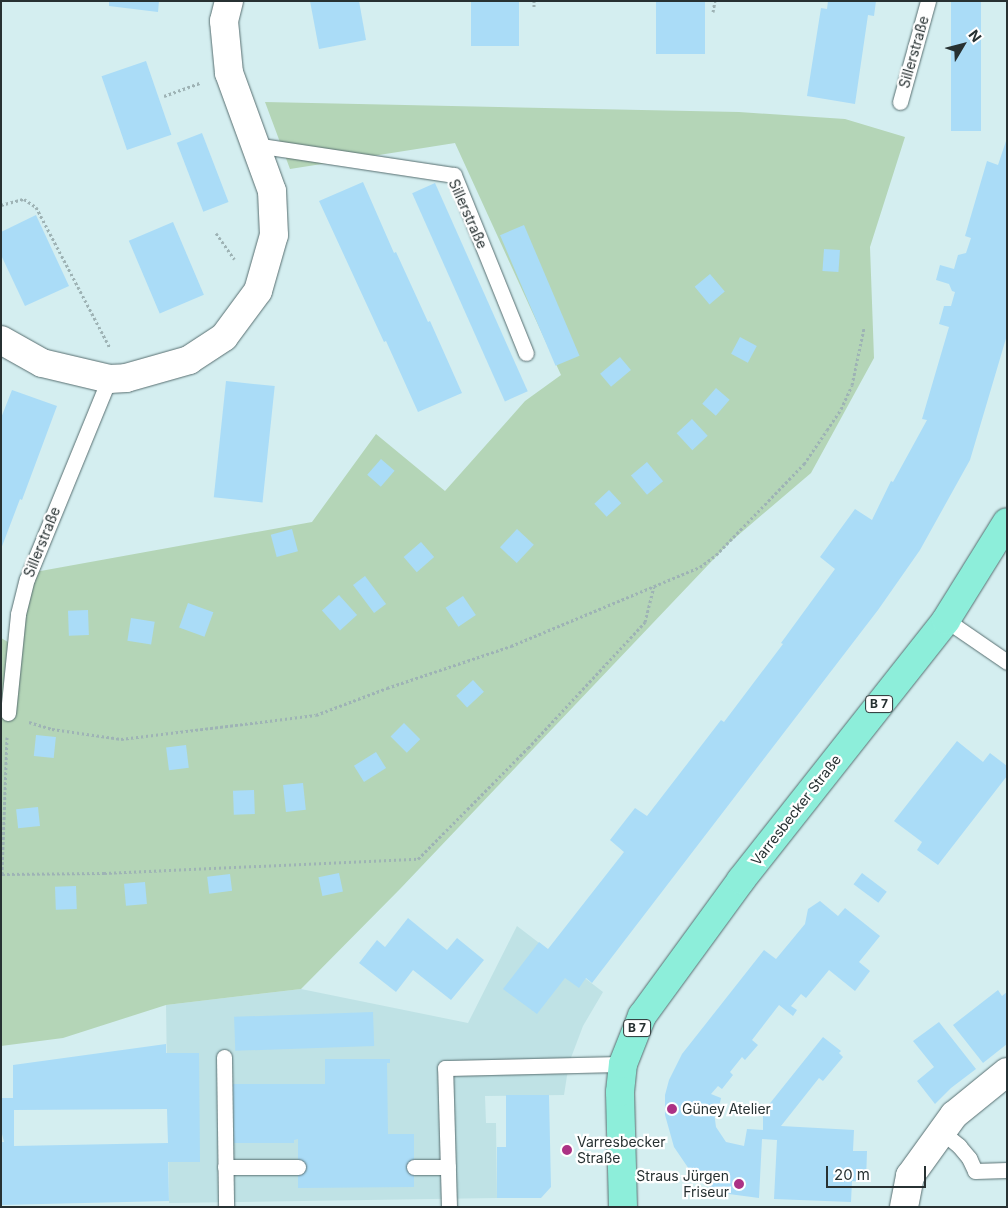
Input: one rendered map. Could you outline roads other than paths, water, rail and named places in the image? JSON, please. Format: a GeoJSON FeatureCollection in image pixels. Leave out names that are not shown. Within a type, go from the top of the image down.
{"type":"FeatureCollection","features":[{"type":"Feature","properties":{"kind":"main road","name":"Varresbecker Straße"},"geometry":{"type":"LineString","coordinates":[[623,1207],[620,1092],[623,1064],[642,1016],[735,888],[946,620],[1007,522]]}},
{"type":"Feature","properties":{"kind":"street"},"geometry":{"type":"LineString","coordinates":[[1,340],[42,363],[117,378],[189,360],[224,337],[258,292],[274,235],[272,191],[229,73],[224,21],[229,1]]}},
{"type":"Feature","properties":{"kind":"street"},"geometry":{"type":"LineString","coordinates":[[904,1207],[910,1176],[954,1116],[1007,1072]]}},
{"type":"Feature","properties":{"kind":"lane","name":"Sillerstraße"},"geometry":{"type":"LineString","coordinates":[[900,102],[928,1]]}},
{"type":"Feature","properties":{"kind":"lane","name":"Sillerstraße"},"geometry":{"type":"LineString","coordinates":[[255,145],[454,175],[526,352]]}},
{"type":"Feature","properties":{"kind":"lane","name":"Sillerstraße"},"geometry":{"type":"LineString","coordinates":[[8,713],[18,614],[27,579],[117,378]]}},
{"type":"Feature","properties":{"kind":"lane"},"geometry":{"type":"LineString","coordinates":[[946,620],[1007,662]]}},
{"type":"Feature","properties":{"kind":"lane"},"geometry":{"type":"LineString","coordinates":[[224,1057],[226,1207]]}},
{"type":"Feature","properties":{"kind":"lane"},"geometry":{"type":"LineString","coordinates":[[449,1207],[445,1068],[623,1064]]}},
{"type":"Feature","properties":{"kind":"lane"},"geometry":{"type":"LineString","coordinates":[[942,1132],[959,1146],[969,1158],[975,1171],[1007,1170]]}},
{"type":"Feature","properties":{"kind":"lane"},"geometry":{"type":"LineString","coordinates":[[225,1167],[298,1167]]}},
{"type":"Feature","properties":{"kind":"lane"},"geometry":{"type":"LineString","coordinates":[[414,1167],[448,1167]]}},
{"type":"Feature","properties":{"kind":"place","name":"Güney Atelier"},"geometry":{"type":"Point","coordinates":[672,1109]}},
{"type":"Feature","properties":{"kind":"place","name":"Varresbecker Straße"},"geometry":{"type":"Point","coordinates":[567,1150]}},
{"type":"Feature","properties":{"kind":"place","name":"Straus Jürgen Friseur"},"geometry":{"type":"Point","coordinates":[739,1184]}}]}
